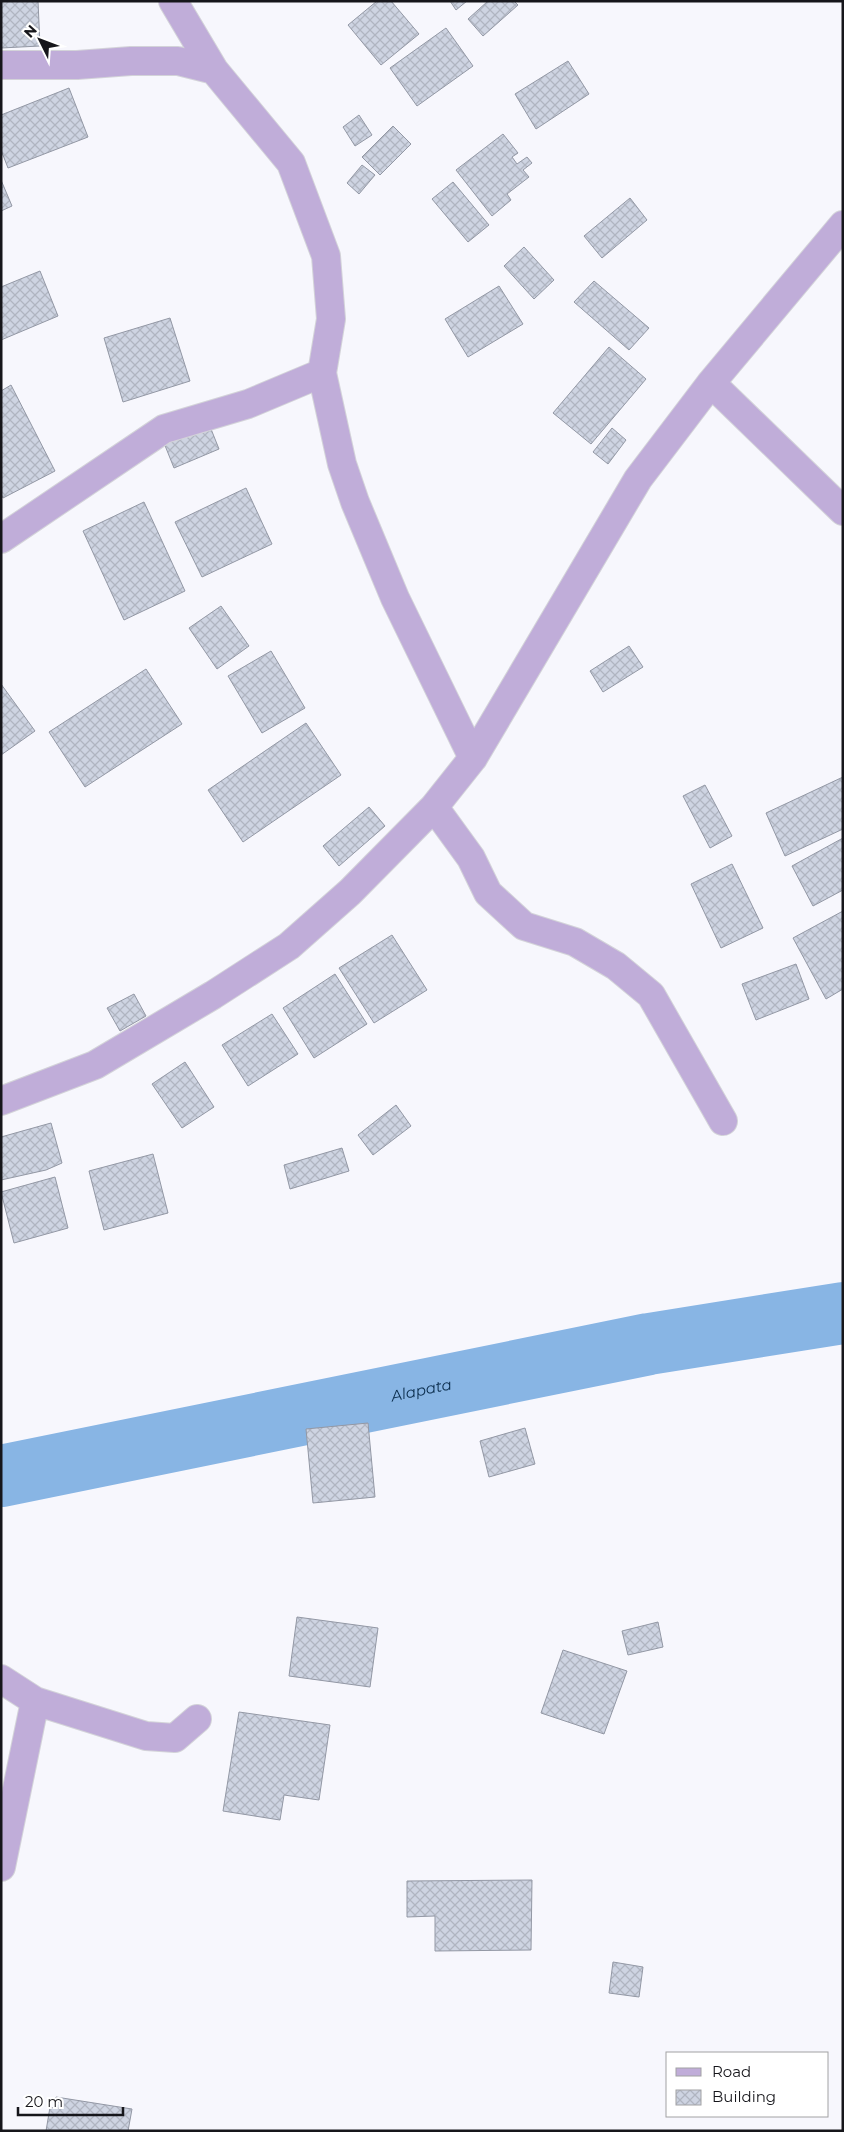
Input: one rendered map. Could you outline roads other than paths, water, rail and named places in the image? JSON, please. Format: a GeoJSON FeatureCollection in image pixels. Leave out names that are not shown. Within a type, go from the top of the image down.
{"type":"FeatureCollection","features":[{"type":"Feature","properties":{"kind":"street"},"geometry":{"type":"LineString","coordinates":[[173,1],[214,70],[291,163],[326,256],[331,319],[322,373],[342,464],[354,502],[394,598],[472,758]]}},
{"type":"Feature","properties":{"kind":"street"},"geometry":{"type":"LineString","coordinates":[[1,65],[178,62],[214,70]]}},
{"type":"Feature","properties":{"kind":"street"},"geometry":{"type":"LineString","coordinates":[[1,1101],[95,1065],[213,995],[289,946],[350,892],[434,808],[472,758],[638,479],[711,383],[843,226]]}},
{"type":"Feature","properties":{"kind":"street"},"geometry":{"type":"LineString","coordinates":[[1,539],[164,429],[248,404],[322,373]]}},
{"type":"Feature","properties":{"kind":"street"},"geometry":{"type":"LineString","coordinates":[[711,383],[843,511]]}},
{"type":"Feature","properties":{"kind":"street"},"geometry":{"type":"LineString","coordinates":[[434,808],[471,858],[488,893],[524,926],[575,942],[616,966],[651,995],[723,1121]]}},
{"type":"Feature","properties":{"kind":"street"},"geometry":{"type":"LineString","coordinates":[[1,1679],[34,1701],[146,1736],[175,1738],[197,1719]]}},
{"type":"Feature","properties":{"kind":"street"},"geometry":{"type":"LineString","coordinates":[[1,1867],[34,1701]]}},
{"type":"Feature","properties":{"kind":"waterway","name":"Alapata"},"geometry":{"type":"LineString","coordinates":[[1,1476],[649,1344],[843,1313]]}}]}
